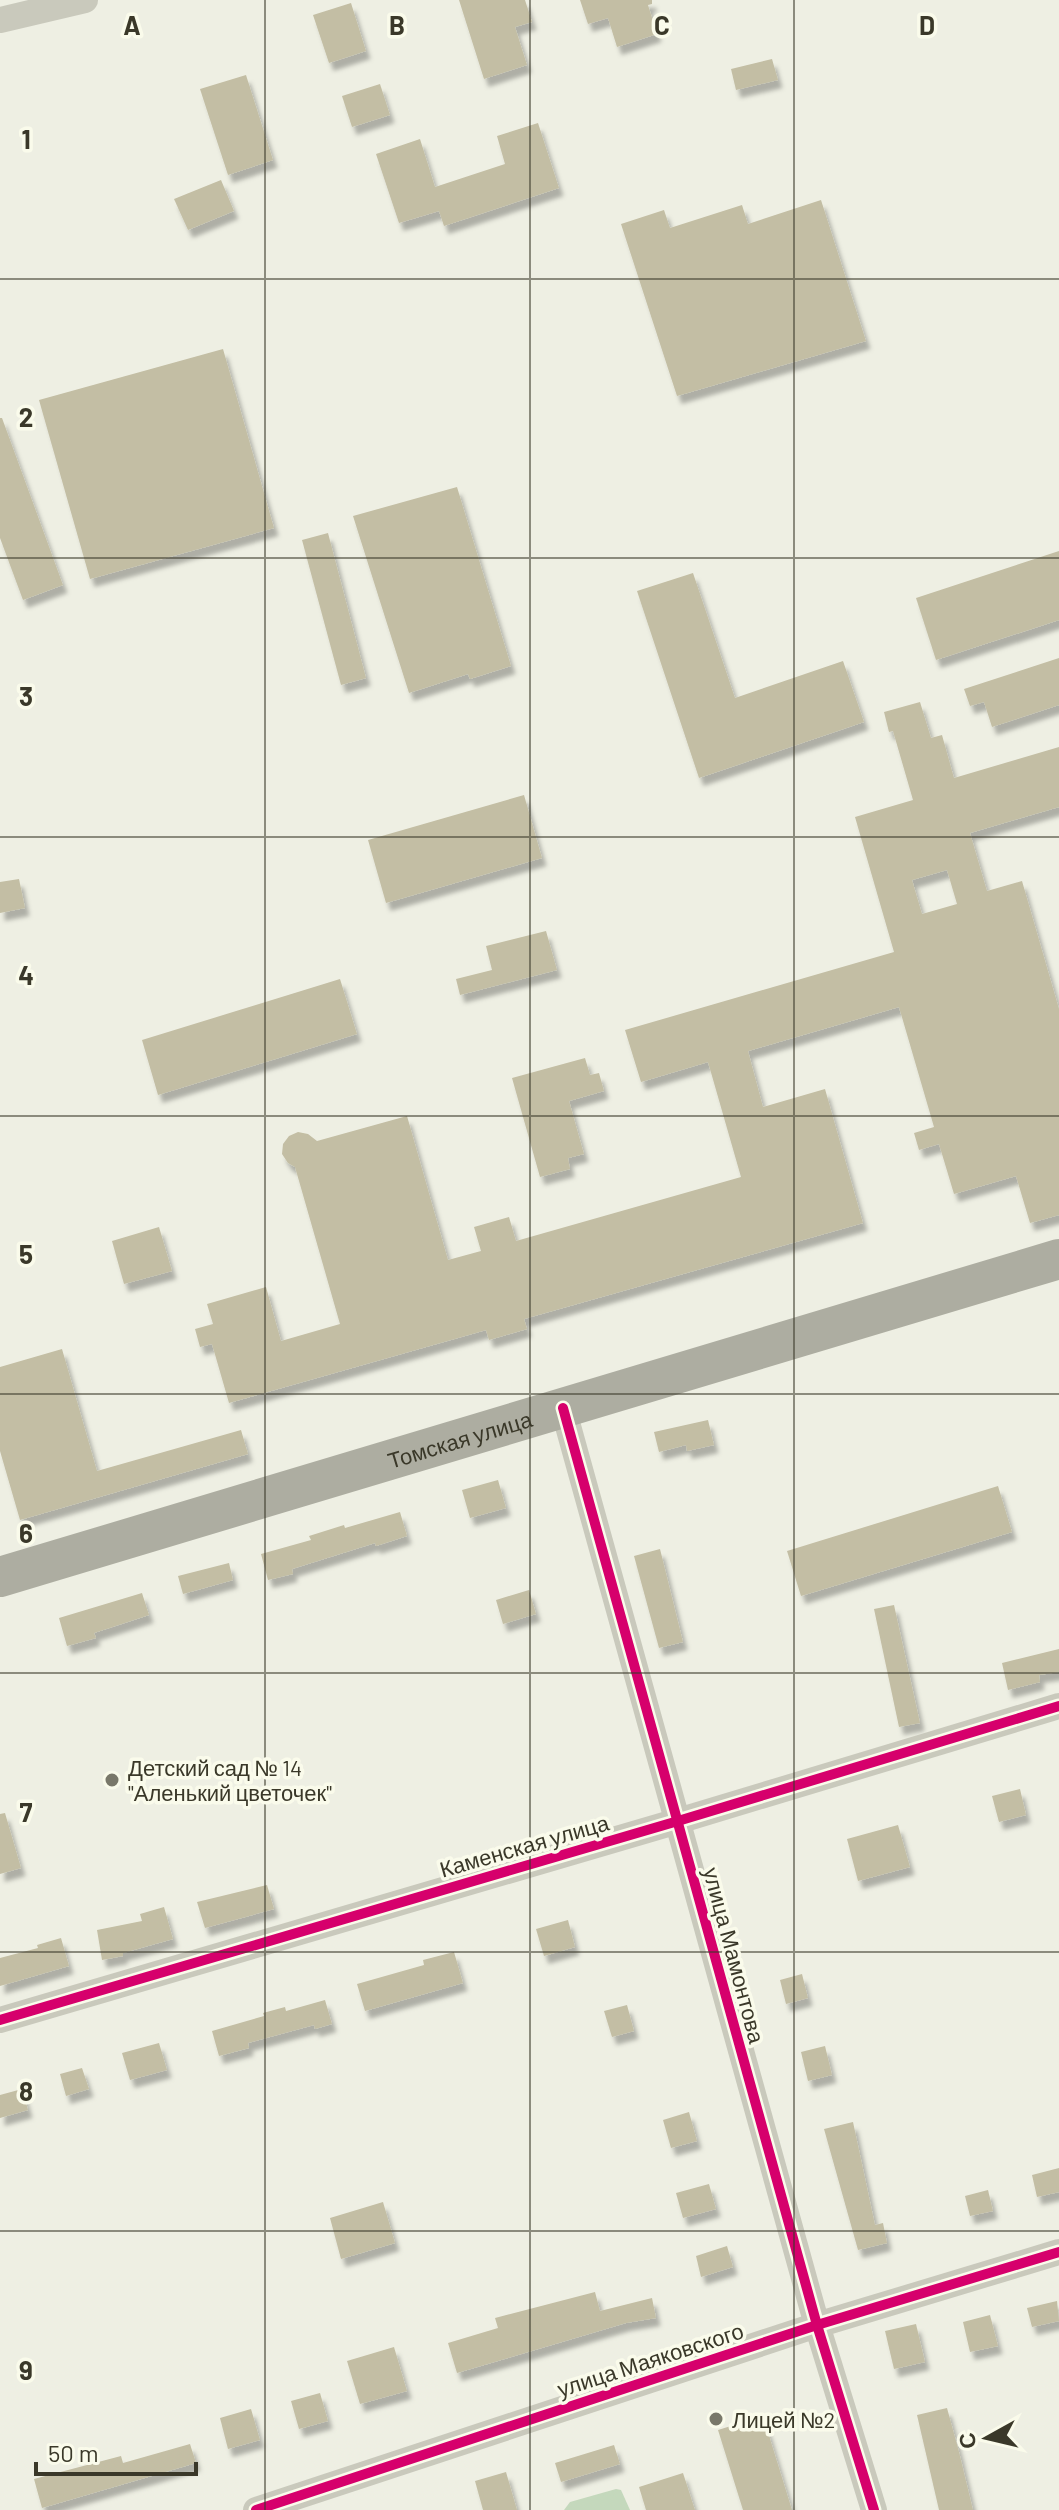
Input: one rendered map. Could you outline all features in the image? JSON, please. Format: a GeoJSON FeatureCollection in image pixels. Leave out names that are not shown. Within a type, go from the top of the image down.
{"type":"FeatureCollection","features":[{"type":"Feature","properties":{"kind":"main road","name":"Томская улица"},"geometry":{"type":"LineString","coordinates":[[0,1577],[1059,1259]]}},
{"type":"Feature","properties":{"kind":"street"},"geometry":{"type":"LineString","coordinates":[[0,20],[85,0]]}},
{"type":"Feature","properties":{"kind":"street","name":"улица Мамонтова"},"geometry":{"type":"LineString","coordinates":[[563,1408],[817,2325],[874,2510]]}},
{"type":"Feature","properties":{"kind":"street","name":"Каменская улица"},"geometry":{"type":"LineString","coordinates":[[0,2020],[1059,1706]]}},
{"type":"Feature","properties":{"kind":"street","name":"улица Маяковского"},"geometry":{"type":"LineString","coordinates":[[256,2510],[817,2325],[1059,2252]]}},
{"type":"Feature","properties":{"kind":"green space"},"geometry":{"type":"Polygon","coordinates":[[[621,2490],[630,2510],[564,2510],[570,2502],[621,2490]]]}},
{"type":"Feature","properties":{"kind":"building"},"geometry":{"type":"Polygon","coordinates":[[[459,0],[525,0],[532,22],[515,27],[527,65],[484,79],[459,0]]]}},
{"type":"Feature","properties":{"kind":"building"},"geometry":{"type":"Polygon","coordinates":[[[580,0],[652,0],[652,4],[648,5],[657,34],[617,47],[608,18],[588,24],[580,0]]]}},
{"type":"Feature","properties":{"kind":"building"},"geometry":{"type":"Polygon","coordinates":[[[351,3],[366,51],[329,63],[313,15],[351,3]]]}},
{"type":"Feature","properties":{"kind":"building"},"geometry":{"type":"Polygon","coordinates":[[[772,59],[778,80],[736,90],[731,69],[772,59]]]}},
{"type":"Feature","properties":{"kind":"building"},"geometry":{"type":"Polygon","coordinates":[[[246,75],[273,160],[228,175],[200,89],[246,75]]]}},
{"type":"Feature","properties":{"kind":"building"},"geometry":{"type":"Polygon","coordinates":[[[380,84],[390,115],[352,127],[342,96],[380,84]]]}},
{"type":"Feature","properties":{"kind":"building"},"geometry":{"type":"Polygon","coordinates":[[[538,123],[559,188],[444,226],[439,211],[399,223],[376,154],[420,139],[435,187],[505,164],[497,136],[538,123]]]}},
{"type":"Feature","properties":{"kind":"building"},"geometry":{"type":"Polygon","coordinates":[[[221,180],[234,211],[188,230],[174,199],[221,180]]]}},
{"type":"Feature","properties":{"kind":"building"},"geometry":{"type":"Polygon","coordinates":[[[821,200],[866,341],[677,396],[621,224],[664,210],[670,228],[742,205],[748,224],[821,200]]]}},
{"type":"Feature","properties":{"kind":"building"},"geometry":{"type":"Polygon","coordinates":[[[223,349],[274,528],[90,579],[39,400],[223,349]]]}},
{"type":"Feature","properties":{"kind":"building"},"geometry":{"type":"Polygon","coordinates":[[[0,418],[63,585],[23,600],[0,538],[0,418]]]}},
{"type":"Feature","properties":{"kind":"building"},"geometry":{"type":"Polygon","coordinates":[[[457,487],[511,666],[470,679],[468,674],[409,693],[353,516],[457,487]]]}},
{"type":"Feature","properties":{"kind":"building"},"geometry":{"type":"Polygon","coordinates":[[[328,533],[366,678],[341,685],[302,540],[328,533]]]}},
{"type":"Feature","properties":{"kind":"building"},"geometry":{"type":"Polygon","coordinates":[[[1059,551],[1059,620],[936,660],[916,598],[1059,551]]]}},
{"type":"Feature","properties":{"kind":"building"},"geometry":{"type":"Polygon","coordinates":[[[693,573],[735,698],[843,661],[864,722],[699,778],[637,591],[693,573]]]}},
{"type":"Feature","properties":{"kind":"building"},"geometry":{"type":"Polygon","coordinates":[[[1059,658],[1059,705],[992,727],[984,702],[970,706],[964,689],[1059,658]]]}},
{"type":"Feature","properties":{"kind":"building"},"geometry":{"type":"Polygon","coordinates":[[[920,702],[931,738],[942,735],[954,778],[1059,747],[1059,807],[970,833],[987,891],[1022,881],[1059,1009],[1059,1215],[1030,1223],[1016,1176],[954,1194],[939,1144],[919,1150],[914,1133],[934,1127],[899,1007],[748,1051],[763,1107],[825,1089],[863,1223],[524,1319],[527,1329],[489,1340],[486,1330],[229,1403],[212,1344],[200,1347],[195,1329],[213,1324],[207,1304],[266,1287],[281,1341],[340,1324],[295,1167],[282,1154],[283,1144],[289,1136],[298,1132],[308,1134],[317,1141],[407,1116],[448,1260],[481,1251],[474,1227],[509,1217],[516,1241],[741,1177],[708,1062],[641,1082],[625,1030],[894,952],[855,817],[913,800],[893,731],[889,732],[884,712],[920,702]],[[947,870],[912,880],[922,914],[957,904],[947,870]]]}},
{"type":"Feature","properties":{"kind":"building"},"geometry":{"type":"Polygon","coordinates":[[[524,795],[542,858],[386,903],[368,840],[524,795]]]}},
{"type":"Feature","properties":{"kind":"building"},"geometry":{"type":"Polygon","coordinates":[[[19,879],[25,908],[0,913],[0,882],[19,879]]]}},
{"type":"Feature","properties":{"kind":"building"},"geometry":{"type":"Polygon","coordinates":[[[546,931],[557,970],[460,995],[456,979],[492,970],[486,946],[546,931]]]}},
{"type":"Feature","properties":{"kind":"building"},"geometry":{"type":"Polygon","coordinates":[[[340,979],[357,1034],[158,1095],[142,1040],[340,979]]]}},
{"type":"Feature","properties":{"kind":"building"},"geometry":{"type":"Polygon","coordinates":[[[585,1058],[590,1075],[599,1073],[604,1091],[569,1101],[584,1154],[568,1158],[570,1169],[540,1177],[512,1078],[585,1058]]]}},
{"type":"Feature","properties":{"kind":"building"},"geometry":{"type":"Polygon","coordinates":[[[159,1227],[172,1271],[124,1284],[112,1241],[159,1227]]]}},
{"type":"Feature","properties":{"kind":"building"},"geometry":{"type":"Polygon","coordinates":[[[62,1349],[97,1471],[241,1430],[248,1454],[20,1520],[0,1451],[0,1367],[62,1349]]]}},
{"type":"Feature","properties":{"kind":"building"},"geometry":{"type":"Polygon","coordinates":[[[708,1420],[714,1445],[687,1451],[686,1445],[659,1452],[654,1432],[708,1420]]]}},
{"type":"Feature","properties":{"kind":"building"},"geometry":{"type":"Polygon","coordinates":[[[498,1480],[506,1508],[470,1518],[462,1490],[498,1480]]]}},
{"type":"Feature","properties":{"kind":"building"},"geometry":{"type":"Polygon","coordinates":[[[998,1486],[1012,1532],[801,1596],[787,1551],[998,1486]]]}},
{"type":"Feature","properties":{"kind":"building"},"geometry":{"type":"Polygon","coordinates":[[[400,1512],[407,1536],[292,1569],[293,1574],[268,1580],[261,1554],[311,1540],[309,1536],[344,1525],[345,1528],[400,1512]]]}},
{"type":"Feature","properties":{"kind":"building"},"geometry":{"type":"Polygon","coordinates":[[[660,1549],[683,1642],[659,1648],[634,1556],[660,1549]]]}},
{"type":"Feature","properties":{"kind":"building"},"geometry":{"type":"Polygon","coordinates":[[[229,1563],[233,1580],[183,1594],[178,1576],[229,1563]]]}},
{"type":"Feature","properties":{"kind":"building"},"geometry":{"type":"Polygon","coordinates":[[[529,1590],[536,1614],[503,1624],[496,1600],[529,1590]]]}},
{"type":"Feature","properties":{"kind":"building"},"geometry":{"type":"Polygon","coordinates":[[[142,1593],[149,1615],[94,1633],[96,1638],[67,1646],[59,1618],[142,1593]]]}},
{"type":"Feature","properties":{"kind":"building"},"geometry":{"type":"Polygon","coordinates":[[[894,1605],[920,1723],[899,1727],[874,1609],[894,1605]]]}},
{"type":"Feature","properties":{"kind":"building"},"geometry":{"type":"Polygon","coordinates":[[[1059,1649],[1059,1672],[1039,1675],[1040,1682],[1008,1690],[1002,1663],[1059,1649]]]}},
{"type":"Feature","properties":{"kind":"building"},"geometry":{"type":"Polygon","coordinates":[[[1020,1789],[1026,1815],[999,1822],[992,1796],[1020,1789]]]}},
{"type":"Feature","properties":{"kind":"building"},"geometry":{"type":"Polygon","coordinates":[[[5,1813],[21,1868],[0,1874],[0,1814],[5,1813]]]}},
{"type":"Feature","properties":{"kind":"building"},"geometry":{"type":"Polygon","coordinates":[[[898,1825],[910,1867],[858,1881],[847,1839],[898,1825]]]}},
{"type":"Feature","properties":{"kind":"building"},"geometry":{"type":"Polygon","coordinates":[[[267,1885],[274,1909],[205,1928],[197,1902],[267,1885]]]}},
{"type":"Feature","properties":{"kind":"building"},"geometry":{"type":"Polygon","coordinates":[[[164,1907],[173,1939],[102,1960],[97,1930],[142,1921],[140,1914],[164,1907]]]}},
{"type":"Feature","properties":{"kind":"building"},"geometry":{"type":"Polygon","coordinates":[[[568,1920],[575,1947],[544,1956],[536,1929],[568,1920]]]}},
{"type":"Feature","properties":{"kind":"building"},"geometry":{"type":"Polygon","coordinates":[[[61,1938],[69,1966],[0,1986],[0,1958],[61,1938]]]}},
{"type":"Feature","properties":{"kind":"building"},"geometry":{"type":"Polygon","coordinates":[[[454,1952],[463,1983],[365,2011],[357,1984],[424,1965],[423,1960],[454,1952]]]}},
{"type":"Feature","properties":{"kind":"building"},"geometry":{"type":"Polygon","coordinates":[[[802,1974],[808,1998],[786,2004],[780,1980],[802,1974]]]}},
{"type":"Feature","properties":{"kind":"building"},"geometry":{"type":"Polygon","coordinates":[[[325,2000],[332,2024],[315,2029],[314,2025],[248,2043],[249,2048],[219,2056],[212,2031],[264,2016],[263,2013],[285,2007],[286,2011],[325,2000]]]}},
{"type":"Feature","properties":{"kind":"building"},"geometry":{"type":"Polygon","coordinates":[[[627,2005],[634,2031],[612,2037],[604,2011],[627,2005]]]}},
{"type":"Feature","properties":{"kind":"building"},"geometry":{"type":"Polygon","coordinates":[[[159,2043],[167,2070],[130,2080],[122,2053],[159,2043]]]}},
{"type":"Feature","properties":{"kind":"building"},"geometry":{"type":"Polygon","coordinates":[[[825,2046],[832,2075],[808,2081],[801,2052],[825,2046]]]}},
{"type":"Feature","properties":{"kind":"building"},"geometry":{"type":"Polygon","coordinates":[[[82,2068],[89,2089],[66,2096],[60,2074],[82,2068]]]}},
{"type":"Feature","properties":{"kind":"building"},"geometry":{"type":"Polygon","coordinates":[[[22,2089],[28,2110],[0,2118],[0,2095],[22,2089]]]}},
{"type":"Feature","properties":{"kind":"building"},"geometry":{"type":"Polygon","coordinates":[[[689,2112],[697,2141],[671,2148],[663,2120],[689,2112]]]}},
{"type":"Feature","properties":{"kind":"building"},"geometry":{"type":"Polygon","coordinates":[[[853,2122],[875,2225],[883,2223],[887,2243],[858,2250],[824,2129],[853,2122]]]}},
{"type":"Feature","properties":{"kind":"building"},"geometry":{"type":"Polygon","coordinates":[[[1059,2168],[1059,2192],[1037,2197],[1032,2175],[1059,2168]]]}},
{"type":"Feature","properties":{"kind":"building"},"geometry":{"type":"Polygon","coordinates":[[[709,2184],[716,2209],[683,2218],[676,2193],[709,2184]]]}},
{"type":"Feature","properties":{"kind":"building"},"geometry":{"type":"Polygon","coordinates":[[[988,2190],[993,2211],[970,2216],[965,2196],[988,2190]]]}},
{"type":"Feature","properties":{"kind":"building"},"geometry":{"type":"Polygon","coordinates":[[[383,2202],[395,2243],[341,2259],[330,2218],[383,2202]]]}},
{"type":"Feature","properties":{"kind":"building"},"geometry":{"type":"Polygon","coordinates":[[[727,2246],[733,2267],[701,2277],[696,2256],[727,2246]]]}},
{"type":"Feature","properties":{"kind":"building"},"geometry":{"type":"Polygon","coordinates":[[[595,2292],[600,2311],[652,2298],[656,2318],[626,2323],[457,2373],[448,2343],[498,2328],[495,2318],[595,2292]]]}},
{"type":"Feature","properties":{"kind":"building"},"geometry":{"type":"Polygon","coordinates":[[[1057,2301],[1059,2321],[1032,2327],[1027,2308],[1057,2301]]]}},
{"type":"Feature","properties":{"kind":"building"},"geometry":{"type":"Polygon","coordinates":[[[990,2315],[998,2346],[970,2352],[963,2322],[990,2315]]]}},
{"type":"Feature","properties":{"kind":"building"},"geometry":{"type":"Polygon","coordinates":[[[916,2324],[925,2362],[894,2369],[885,2331],[916,2324]]]}},
{"type":"Feature","properties":{"kind":"building"},"geometry":{"type":"Polygon","coordinates":[[[394,2347],[407,2391],[360,2404],[347,2361],[394,2347]]]}},
{"type":"Feature","properties":{"kind":"building"},"geometry":{"type":"Polygon","coordinates":[[[320,2393],[328,2421],[299,2429],[291,2401],[320,2393]]]}},
{"type":"Feature","properties":{"kind":"building"},"geometry":{"type":"Polygon","coordinates":[[[947,2408],[973,2510],[939,2510],[917,2415],[947,2408]]]}},
{"type":"Feature","properties":{"kind":"building"},"geometry":{"type":"Polygon","coordinates":[[[251,2409],[260,2440],[228,2449],[220,2418],[251,2409]]]}},
{"type":"Feature","properties":{"kind":"building"},"geometry":{"type":"Polygon","coordinates":[[[763,2416],[792,2510],[743,2510],[718,2430],[763,2416]]]}},
{"type":"Feature","properties":{"kind":"building"},"geometry":{"type":"Polygon","coordinates":[[[190,2444],[196,2463],[42,2508],[34,2479],[121,2456],[123,2463],[190,2444]]]}},
{"type":"Feature","properties":{"kind":"building"},"geometry":{"type":"Polygon","coordinates":[[[614,2445],[620,2464],[561,2482],[555,2463],[614,2445]]]}},
{"type":"Feature","properties":{"kind":"building"},"geometry":{"type":"Polygon","coordinates":[[[506,2472],[517,2510],[483,2510],[475,2481],[506,2472]]]}},
{"type":"Feature","properties":{"kind":"building"},"geometry":{"type":"Polygon","coordinates":[[[683,2473],[695,2510],[646,2510],[639,2487],[683,2473]]]}},
{"type":"Feature","properties":{"kind":"cycle path"},"geometry":{"type":"LineString","coordinates":[[563,1408],[817,2325],[874,2510]]}},
{"type":"Feature","properties":{"kind":"cycle path"},"geometry":{"type":"LineString","coordinates":[[0,2020],[1059,1706]]}},
{"type":"Feature","properties":{"kind":"cycle path"},"geometry":{"type":"LineString","coordinates":[[256,2510],[817,2325],[1059,2252]]}},
{"type":"Feature","properties":{"kind":"place","name":"Детский сад № 14 \"Аленький цветочек\""},"geometry":{"type":"Point","coordinates":[112,1780]}},
{"type":"Feature","properties":{"kind":"place","name":"Лицей №2"},"geometry":{"type":"Point","coordinates":[716,2419]}}]}
